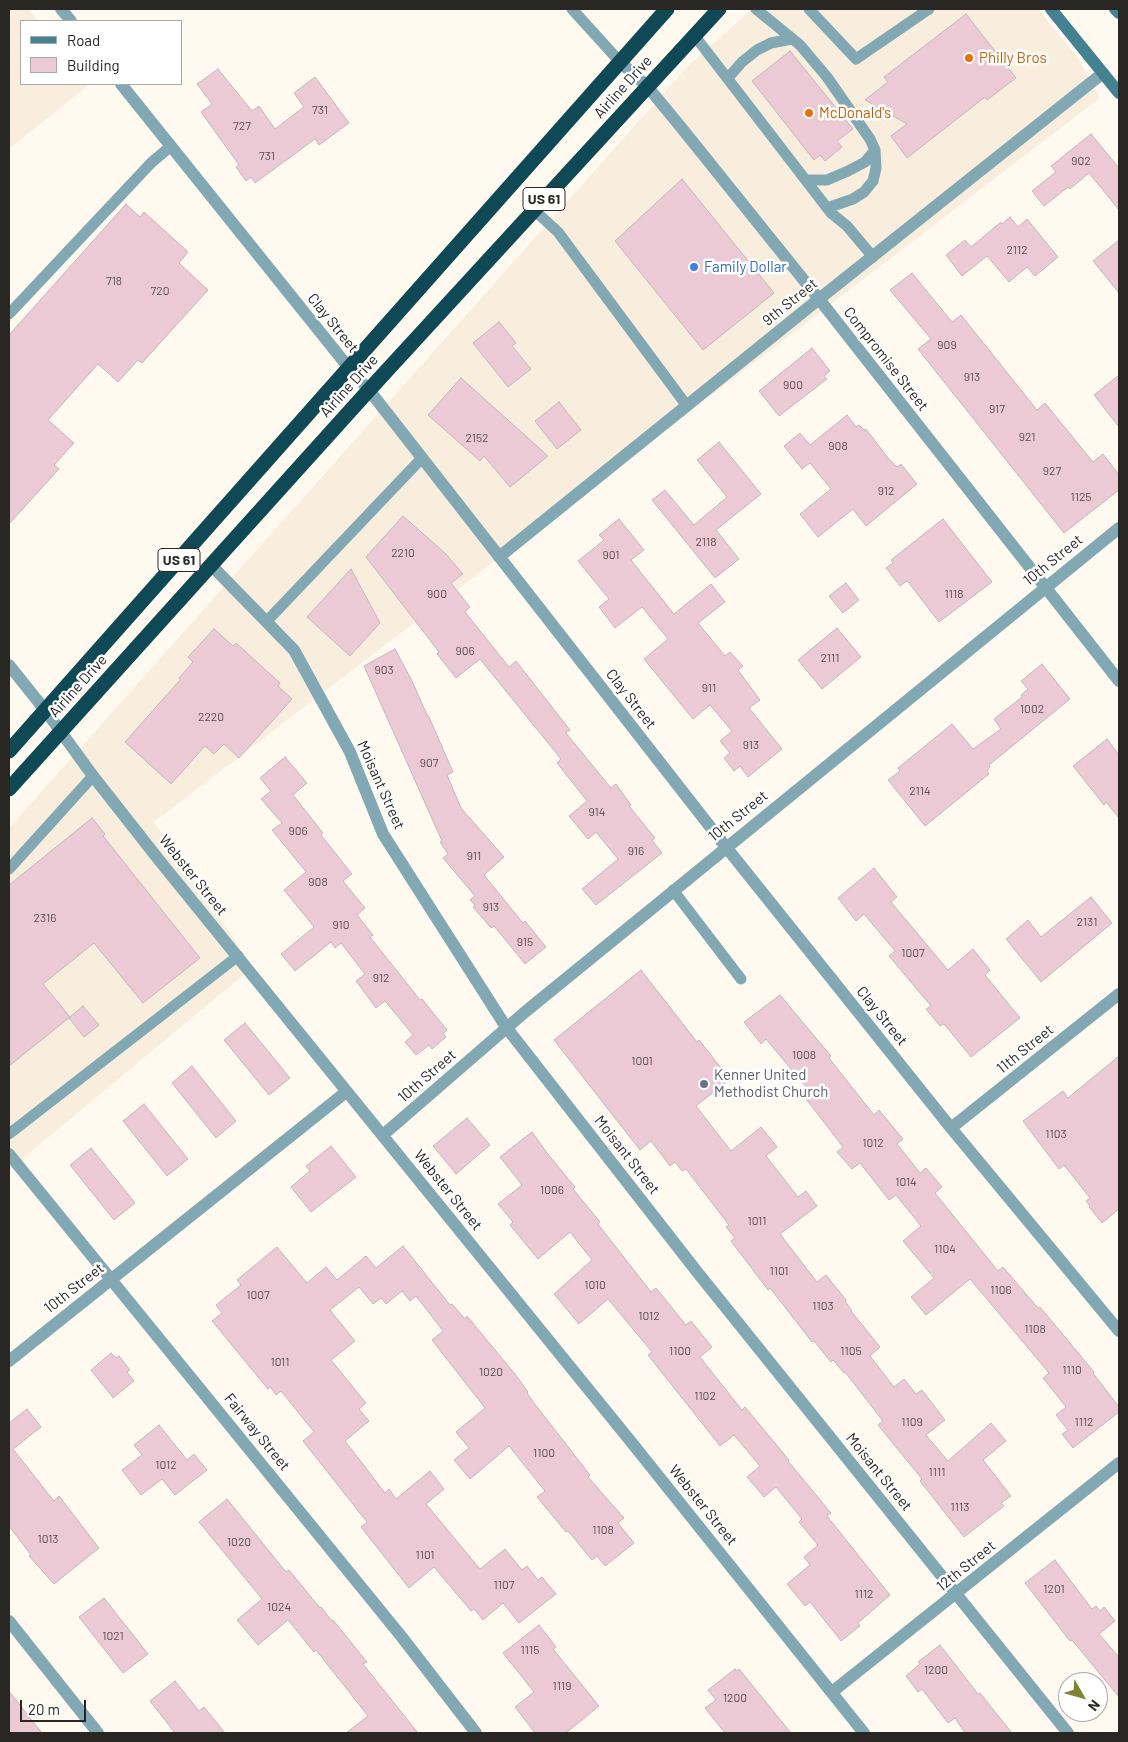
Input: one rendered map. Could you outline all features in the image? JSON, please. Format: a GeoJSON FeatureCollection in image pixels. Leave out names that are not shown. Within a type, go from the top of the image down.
{"type":"FeatureCollection","features":[{"type":"Feature","properties":{"kind":"highway","name":"Airline Drive"},"geometry":{"type":"LineString","coordinates":[[9,751],[667,9]]}},
{"type":"Feature","properties":{"kind":"highway","name":"Airline Drive"},"geometry":{"type":"LineString","coordinates":[[9,789],[369,390],[719,9]]}},
{"type":"Feature","properties":{"kind":"main road"},"geometry":{"type":"LineString","coordinates":[[1051,9],[1119,93]]}},
{"type":"Feature","properties":{"kind":"main road"},"geometry":{"type":"LineString","coordinates":[[1115,9],[1119,13]]}},
{"type":"Feature","properties":{"kind":"street"},"geometry":{"type":"LineString","coordinates":[[61,9],[70,20]]}},
{"type":"Feature","properties":{"kind":"street","name":"Compromise Street"},"geometry":{"type":"LineString","coordinates":[[621,62],[647,86],[819,299],[1044,588],[1119,681]]}},
{"type":"Feature","properties":{"kind":"street","name":"9th Street"},"geometry":{"type":"LineString","coordinates":[[499,557],[1103,73]]}},
{"type":"Feature","properties":{"kind":"street","name":"Clay Street"},"geometry":{"type":"LineString","coordinates":[[122,85],[349,368],[369,390],[726,847],[951,1128],[1119,1331]]}},
{"type":"Feature","properties":{"kind":"street","name":"10th Street"},"geometry":{"type":"LineString","coordinates":[[383,1135],[506,1027],[1119,528]]}},
{"type":"Feature","properties":{"kind":"street","name":"Moisant Street"},"geometry":{"type":"LineString","coordinates":[[211,565],[294,650],[350,752],[383,834],[506,1027],[704,1281],[1068,1733]]}},
{"type":"Feature","properties":{"kind":"street","name":"Webster Street"},"geometry":{"type":"LineString","coordinates":[[9,665],[159,860],[864,1733]]}},
{"type":"Feature","properties":{"kind":"street","name":"11th Street"},"geometry":{"type":"LineString","coordinates":[[951,1128],[1119,994]]}},
{"type":"Feature","properties":{"kind":"street","name":"10th Street"},"geometry":{"type":"LineString","coordinates":[[9,1361],[346,1092]]}},
{"type":"Feature","properties":{"kind":"street","name":"Fairway Street"},"geometry":{"type":"LineString","coordinates":[[9,1154],[401,1636],[476,1733]]}},
{"type":"Feature","properties":{"kind":"street","name":"12th Street"},"geometry":{"type":"LineString","coordinates":[[832,1692],[1119,1463]]}},
{"type":"Feature","properties":{"kind":"street"},"geometry":{"type":"LineString","coordinates":[[9,1620],[98,1733]]}},
{"type":"Feature","properties":{"kind":"lane"},"geometry":{"type":"LineString","coordinates":[[756,9],[800,45],[827,77],[870,139],[875,150],[876,168],[873,181],[864,192],[853,199],[827,208]]}},
{"type":"Feature","properties":{"kind":"lane"},"geometry":{"type":"LineString","coordinates":[[808,9],[856,59],[929,9]]}},
{"type":"Feature","properties":{"kind":"lane"},"geometry":{"type":"LineString","coordinates":[[576,10],[621,62]]}},
{"type":"Feature","properties":{"kind":"lane"},"geometry":{"type":"LineString","coordinates":[[694,35],[827,208],[847,226],[873,257]]}},
{"type":"Feature","properties":{"kind":"lane"},"geometry":{"type":"LineString","coordinates":[[728,78],[742,62],[757,50],[771,43],[792,39]]}},
{"type":"Feature","properties":{"kind":"lane"},"geometry":{"type":"LineString","coordinates":[[9,314],[151,163],[171,146]]}},
{"type":"Feature","properties":{"kind":"lane"},"geometry":{"type":"LineString","coordinates":[[806,180],[827,180],[848,171],[865,162],[875,150]]}},
{"type":"Feature","properties":{"kind":"lane"},"geometry":{"type":"LineString","coordinates":[[534,210],[558,232],[687,406]]}},
{"type":"Feature","properties":{"kind":"lane"},"geometry":{"type":"LineString","coordinates":[[267,621],[422,458]]}},
{"type":"Feature","properties":{"kind":"lane"},"geometry":{"type":"LineString","coordinates":[[9,869],[93,776]]}},
{"type":"Feature","properties":{"kind":"lane"},"geometry":{"type":"LineString","coordinates":[[673,890],[742,979]]}},
{"type":"Feature","properties":{"kind":"lane"},"geometry":{"type":"LineString","coordinates":[[9,1134],[238,956]]}},
{"type":"Feature","properties":{"kind":"shaded area"},"geometry":{"type":"Polygon","coordinates":[[[9,9],[28,9],[37,20],[20,20],[20,85],[89,85],[9,149],[9,9]]]}},
{"type":"Feature","properties":{"kind":"shaded area"},"geometry":{"type":"Polygon","coordinates":[[[752,9],[1038,9],[1078,58],[1100,98],[154,822],[253,967],[9,1170],[9,828],[687,67],[752,9]]]}},
{"type":"Feature","properties":{"kind":"building"},"geometry":{"type":"Polygon","coordinates":[[[966,14],[1016,78],[987,100],[985,97],[907,158],[891,136],[907,124],[865,100],[888,82],[884,77],[966,14]]]}},
{"type":"Feature","properties":{"kind":"building","name":"McDonald's"},"geometry":{"type":"Polygon","coordinates":[[[790,51],[853,129],[837,141],[842,147],[825,161],[820,155],[814,160],[752,81],[790,51]]]}},
{"type":"Feature","properties":{"kind":"building"},"geometry":{"type":"Polygon","coordinates":[[[218,69],[252,111],[259,106],[275,129],[304,107],[294,93],[315,77],[349,123],[319,145],[315,139],[255,183],[251,177],[246,181],[236,167],[239,165],[201,112],[212,104],[197,84],[218,69]]]}},
{"type":"Feature","properties":{"kind":"building"},"geometry":{"type":"Polygon","coordinates":[[[1091,134],[1119,168],[1119,210],[1089,173],[1070,189],[1068,187],[1044,206],[1032,191],[1056,172],[1051,166],[1091,134]]]}},
{"type":"Feature","properties":{"kind":"building","name":"Family Dollar"},"geometry":{"type":"Polygon","coordinates":[[[682,179],[774,293],[703,350],[615,241],[682,179]]]}},
{"type":"Feature","properties":{"kind":"building"},"geometry":{"type":"Polygon","coordinates":[[[126,204],[140,217],[144,212],[188,252],[179,263],[208,290],[142,363],[138,360],[118,382],[98,364],[48,420],[74,443],[54,465],[59,469],[9,524],[9,335],[126,204]]]}},
{"type":"Feature","properties":{"kind":"building"},"geometry":{"type":"Polygon","coordinates":[[[1010,217],[1018,227],[1027,219],[1058,257],[1035,276],[1027,267],[1009,282],[987,256],[962,276],[946,255],[965,240],[971,247],[1001,222],[1002,224],[1010,217]]]}},
{"type":"Feature","properties":{"kind":"building"},"geometry":{"type":"Polygon","coordinates":[[[1119,240],[1119,293],[1093,261],[1119,240]]]}},
{"type":"Feature","properties":{"kind":"building"},"geometry":{"type":"Polygon","coordinates":[[[912,273],[952,322],[961,315],[1037,410],[1045,403],[1093,462],[1103,454],[1119,475],[1119,490],[1064,533],[918,349],[931,339],[890,290],[912,273]]]}},
{"type":"Feature","properties":{"kind":"building"},"geometry":{"type":"Polygon","coordinates":[[[499,322],[516,343],[512,346],[531,369],[508,387],[473,343],[499,322]]]}},
{"type":"Feature","properties":{"kind":"building"},"geometry":{"type":"Polygon","coordinates":[[[812,348],[830,371],[824,376],[827,379],[779,416],[759,391],[812,348]]]}},
{"type":"Feature","properties":{"kind":"building"},"geometry":{"type":"Polygon","coordinates":[[[1119,375],[1119,427],[1094,395],[1119,375]]]}},
{"type":"Feature","properties":{"kind":"building"},"geometry":{"type":"Polygon","coordinates":[[[461,378],[548,456],[510,487],[484,456],[480,461],[428,415],[461,378]]]}},
{"type":"Feature","properties":{"kind":"building"},"geometry":{"type":"Polygon","coordinates":[[[559,402],[581,430],[557,449],[535,421],[559,402]]]}},
{"type":"Feature","properties":{"kind":"building"},"geometry":{"type":"Polygon","coordinates":[[[847,415],[856,427],[859,425],[864,430],[866,429],[888,458],[897,467],[901,464],[917,484],[866,526],[853,509],[818,537],[800,514],[831,489],[810,463],[802,469],[784,446],[800,433],[810,445],[847,415]]]}},
{"type":"Feature","properties":{"kind":"building"},"geometry":{"type":"Polygon","coordinates":[[[719,442],[761,494],[716,530],[739,559],[715,578],[652,500],[665,490],[694,525],[727,497],[697,460],[719,442]]]}},
{"type":"Feature","properties":{"kind":"building"},"geometry":{"type":"Polygon","coordinates":[[[403,516],[445,553],[463,574],[451,583],[470,607],[465,612],[509,667],[516,661],[570,730],[566,733],[611,788],[616,784],[631,805],[629,806],[655,838],[652,840],[662,853],[596,905],[582,889],[618,859],[596,832],[588,839],[569,816],[587,801],[557,763],[561,759],[480,659],[456,678],[437,654],[439,652],[366,557],[403,516]]]}},
{"type":"Feature","properties":{"kind":"building"},"geometry":{"type":"Polygon","coordinates":[[[619,519],[644,550],[631,560],[674,614],[711,584],[725,602],[698,623],[725,656],[730,652],[743,666],[738,670],[760,700],[749,708],[782,749],[748,777],[740,766],[734,771],[724,758],[730,753],[720,741],[732,731],[710,705],[693,719],[644,659],[668,639],[642,607],[615,628],[599,607],[609,599],[578,561],[604,540],[599,535],[619,519]]]}},
{"type":"Feature","properties":{"kind":"building"},"geometry":{"type":"Polygon","coordinates":[[[943,519],[992,582],[939,622],[908,582],[900,586],[886,568],[893,563],[891,560],[943,519]]]}},
{"type":"Feature","properties":{"kind":"building"},"geometry":{"type":"Polygon","coordinates":[[[351,569],[380,623],[350,656],[307,617],[351,569]]]}},
{"type":"Feature","properties":{"kind":"building"},"geometry":{"type":"Polygon","coordinates":[[[846,583],[859,600],[843,613],[829,596],[846,583]]]}},
{"type":"Feature","properties":{"kind":"building"},"geometry":{"type":"Polygon","coordinates":[[[837,628],[861,657],[822,689],[798,660],[837,628]]]}},
{"type":"Feature","properties":{"kind":"building"},"geometry":{"type":"Polygon","coordinates":[[[214,629],[233,646],[236,643],[280,683],[278,686],[292,699],[239,758],[224,744],[214,754],[205,746],[171,784],[125,742],[180,680],[179,678],[193,662],[188,657],[214,629]]]}},
{"type":"Feature","properties":{"kind":"building"},"geometry":{"type":"Polygon","coordinates":[[[395,649],[412,681],[453,772],[447,775],[461,808],[504,857],[484,875],[523,923],[525,921],[546,947],[525,964],[494,926],[491,928],[473,907],[475,905],[470,900],[475,896],[443,858],[448,854],[440,842],[442,841],[364,666],[395,649]]]}},
{"type":"Feature","properties":{"kind":"building"},"geometry":{"type":"Polygon","coordinates":[[[1042,664],[1070,699],[989,765],[990,767],[987,771],[989,774],[925,826],[888,780],[900,771],[898,768],[952,724],[973,749],[1001,729],[994,719],[1022,697],[1021,695],[1028,689],[1021,681],[1042,664]]]}},
{"type":"Feature","properties":{"kind":"building"},"geometry":{"type":"Polygon","coordinates":[[[1107,739],[1119,755],[1119,818],[1106,802],[1104,805],[1073,766],[1107,739]]]}},
{"type":"Feature","properties":{"kind":"building"},"geometry":{"type":"Polygon","coordinates":[[[285,757],[307,783],[293,795],[323,833],[321,835],[352,874],[343,881],[365,908],[357,915],[373,935],[370,937],[420,1000],[422,999],[447,1030],[443,1033],[446,1037],[432,1049],[429,1045],[416,1055],[405,1042],[413,1035],[385,1001],[376,1008],[356,981],[365,974],[341,943],[335,948],[331,942],[295,971],[281,954],[314,927],[284,890],[306,872],[272,830],[282,823],[261,799],[271,791],[260,778],[285,757]]]}},
{"type":"Feature","properties":{"kind":"building"},"geometry":{"type":"Polygon","coordinates":[[[92,818],[105,834],[103,836],[200,958],[143,1003],[94,943],[43,984],[70,1017],[9,1066],[9,885],[92,818]]]}},
{"type":"Feature","properties":{"kind":"building"},"geometry":{"type":"Polygon","coordinates":[[[874,868],[897,897],[891,902],[948,970],[973,949],[990,970],[985,975],[1020,1018],[971,1057],[944,1024],[940,1026],[926,1009],[931,1006],[889,956],[895,951],[864,914],[856,921],[838,898],[874,868]]]}},
{"type":"Feature","properties":{"kind":"building"},"geometry":{"type":"Polygon","coordinates":[[[1091,897],[1112,923],[1041,982],[1006,939],[1028,920],[1041,937],[1091,897]]]}},
{"type":"Feature","properties":{"kind":"building"},"geometry":{"type":"Polygon","coordinates":[[[641,970],[697,1042],[699,1040],[730,1079],[696,1106],[731,1151],[761,1127],[777,1147],[766,1156],[798,1197],[806,1191],[817,1206],[780,1234],[817,1282],[826,1275],[846,1300],[851,1311],[880,1347],[870,1356],[894,1387],[904,1379],[916,1394],[922,1390],[945,1420],[926,1435],[948,1461],[991,1423],[1006,1441],[983,1460],[1011,1496],[1001,1503],[1004,1506],[964,1537],[920,1481],[922,1479],[878,1425],[883,1421],[845,1372],[833,1360],[831,1362],[814,1341],[812,1342],[770,1288],[768,1290],[731,1241],[735,1238],[726,1227],[729,1225],[686,1169],[682,1171],[675,1162],[670,1166],[651,1141],[640,1150],[554,1040],[641,970]]]}},
{"type":"Feature","properties":{"kind":"building"},"geometry":{"type":"Polygon","coordinates":[[[780,995],[831,1056],[829,1058],[874,1115],[879,1110],[903,1139],[897,1144],[920,1173],[926,1168],[942,1187],[935,1193],[998,1271],[1003,1267],[1038,1308],[1040,1307],[1094,1372],[1119,1407],[1119,1412],[1073,1448],[1062,1434],[1068,1430],[1056,1415],[1066,1407],[1043,1378],[1049,1373],[970,1279],[926,1315],[911,1297],[934,1278],[903,1241],[921,1226],[896,1195],[889,1200],[860,1163],[852,1169],[837,1152],[843,1147],[806,1099],[812,1094],[766,1039],[761,1044],[744,1022],[780,995]]]}},
{"type":"Feature","properties":{"kind":"building"},"geometry":{"type":"Polygon","coordinates":[[[83,1006],[99,1025],[84,1037],[69,1018],[83,1006]]]}},
{"type":"Feature","properties":{"kind":"building"},"geometry":{"type":"Polygon","coordinates":[[[245,1023],[290,1078],[269,1095],[224,1040],[245,1023]]]}},
{"type":"Feature","properties":{"kind":"building"},"geometry":{"type":"Polygon","coordinates":[[[1119,1056],[1119,1209],[1102,1223],[1086,1201],[1090,1198],[1064,1165],[1059,1169],[1023,1121],[1063,1091],[1068,1098],[1119,1056]]]}},
{"type":"Feature","properties":{"kind":"building"},"geometry":{"type":"Polygon","coordinates":[[[192,1066],[236,1121],[216,1138],[172,1083],[192,1066]]]}},
{"type":"Feature","properties":{"kind":"building"},"geometry":{"type":"Polygon","coordinates":[[[144,1104],[188,1159],[167,1176],[123,1121],[144,1104]]]}},
{"type":"Feature","properties":{"kind":"building"},"geometry":{"type":"Polygon","coordinates":[[[467,1118],[490,1145],[456,1174],[433,1146],[467,1118]]]}},
{"type":"Feature","properties":{"kind":"building"},"geometry":{"type":"Polygon","coordinates":[[[532,1132],[575,1187],[573,1189],[600,1222],[598,1224],[651,1292],[656,1288],[686,1325],[691,1321],[712,1347],[700,1357],[742,1410],[745,1407],[789,1460],[831,1513],[827,1516],[890,1595],[858,1623],[860,1626],[841,1641],[810,1602],[805,1606],[787,1584],[810,1565],[804,1557],[818,1545],[799,1522],[802,1519],[776,1487],[764,1497],[747,1477],[760,1466],[734,1435],[720,1446],[648,1355],[652,1352],[608,1299],[579,1324],[554,1294],[592,1260],[570,1232],[538,1259],[510,1225],[513,1222],[498,1204],[522,1185],[500,1157],[532,1132]]]}},
{"type":"Feature","properties":{"kind":"building"},"geometry":{"type":"Polygon","coordinates":[[[331,1146],[356,1177],[311,1212],[291,1187],[310,1171],[306,1166],[331,1146]]]}},
{"type":"Feature","properties":{"kind":"building"},"geometry":{"type":"Polygon","coordinates":[[[91,1148],[135,1203],[114,1220],[70,1165],[91,1148]]]}},
{"type":"Feature","properties":{"kind":"building"},"geometry":{"type":"Polygon","coordinates":[[[403,1246],[450,1305],[452,1304],[465,1319],[467,1316],[515,1374],[534,1403],[590,1475],[588,1477],[624,1518],[618,1523],[634,1543],[605,1566],[597,1556],[592,1560],[537,1497],[545,1491],[509,1446],[470,1479],[454,1460],[469,1448],[456,1432],[485,1408],[432,1340],[443,1331],[416,1296],[410,1301],[402,1291],[386,1304],[381,1298],[373,1304],[359,1287],[330,1310],[355,1341],[331,1360],[366,1403],[359,1409],[369,1421],[345,1441],[385,1493],[389,1489],[396,1499],[430,1471],[444,1489],[426,1504],[480,1569],[505,1549],[522,1570],[527,1566],[538,1580],[542,1577],[556,1594],[519,1623],[503,1603],[483,1620],[474,1609],[471,1611],[434,1567],[409,1588],[361,1527],[367,1522],[303,1441],[314,1432],[281,1391],[276,1395],[270,1387],[268,1389],[212,1321],[222,1313],[216,1305],[241,1285],[237,1280],[277,1247],[307,1283],[326,1267],[337,1280],[366,1256],[376,1268],[403,1246]]]}},
{"type":"Feature","properties":{"kind":"building"},"geometry":{"type":"Polygon","coordinates":[[[111,1353],[116,1358],[119,1356],[130,1370],[127,1372],[134,1381],[113,1398],[91,1370],[111,1353]]]}},
{"type":"Feature","properties":{"kind":"building"},"geometry":{"type":"Polygon","coordinates":[[[27,1409],[41,1427],[13,1449],[54,1501],[59,1496],[99,1548],[54,1584],[29,1556],[31,1555],[9,1526],[9,1423],[27,1409]]]}},
{"type":"Feature","properties":{"kind":"building"},"geometry":{"type":"Polygon","coordinates":[[[159,1425],[187,1460],[194,1454],[207,1470],[175,1495],[162,1479],[141,1495],[122,1470],[142,1455],[134,1445],[159,1425]]]}},
{"type":"Feature","properties":{"kind":"building"},"geometry":{"type":"Polygon","coordinates":[[[227,1499],[286,1572],[289,1570],[320,1608],[333,1620],[367,1662],[363,1664],[418,1733],[346,1733],[368,1716],[316,1650],[314,1652],[288,1620],[258,1645],[237,1620],[262,1599],[199,1522],[227,1499]]]}},
{"type":"Feature","properties":{"kind":"building"},"geometry":{"type":"Polygon","coordinates":[[[1055,1560],[1092,1609],[1096,1606],[1100,1611],[1104,1607],[1115,1621],[1099,1634],[1119,1657],[1119,1697],[1108,1684],[1108,1672],[1098,1672],[1072,1640],[1070,1641],[1025,1583],[1055,1560]]]}},
{"type":"Feature","properties":{"kind":"building"},"geometry":{"type":"Polygon","coordinates":[[[104,1598],[148,1654],[123,1673],[79,1617],[104,1598]]]}},
{"type":"Feature","properties":{"kind":"building"},"geometry":{"type":"Polygon","coordinates":[[[539,1625],[556,1647],[553,1649],[599,1706],[566,1733],[535,1733],[515,1707],[534,1692],[503,1653],[539,1625]]]}},
{"type":"Feature","properties":{"kind":"building"},"geometry":{"type":"Polygon","coordinates":[[[940,1645],[978,1694],[980,1693],[1012,1733],[965,1733],[955,1718],[948,1723],[922,1689],[918,1692],[906,1676],[920,1664],[918,1662],[940,1645]]]}},
{"type":"Feature","properties":{"kind":"building"},"geometry":{"type":"Polygon","coordinates":[[[735,1669],[736,1671],[739,1669],[791,1733],[725,1733],[705,1708],[716,1700],[708,1690],[735,1669]]]}},
{"type":"Feature","properties":{"kind":"building"},"geometry":{"type":"Polygon","coordinates":[[[175,1681],[199,1711],[204,1707],[225,1733],[175,1733],[150,1701],[175,1681]]]}},
{"type":"Feature","properties":{"kind":"building"},"geometry":{"type":"Polygon","coordinates":[[[9,1691],[42,1733],[9,1733],[9,1691]]]}},
{"type":"Feature","properties":{"kind":"place","name":"Philly Bros"},"geometry":{"type":"Point","coordinates":[969,58]}},
{"type":"Feature","properties":{"kind":"place","name":"McDonald's"},"geometry":{"type":"Point","coordinates":[809,113]}},
{"type":"Feature","properties":{"kind":"place","name":"Family Dollar"},"geometry":{"type":"Point","coordinates":[694,267]}},
{"type":"Feature","properties":{"kind":"place","name":"Kenner United Methodist Church"},"geometry":{"type":"Point","coordinates":[704,1084]}}]}
